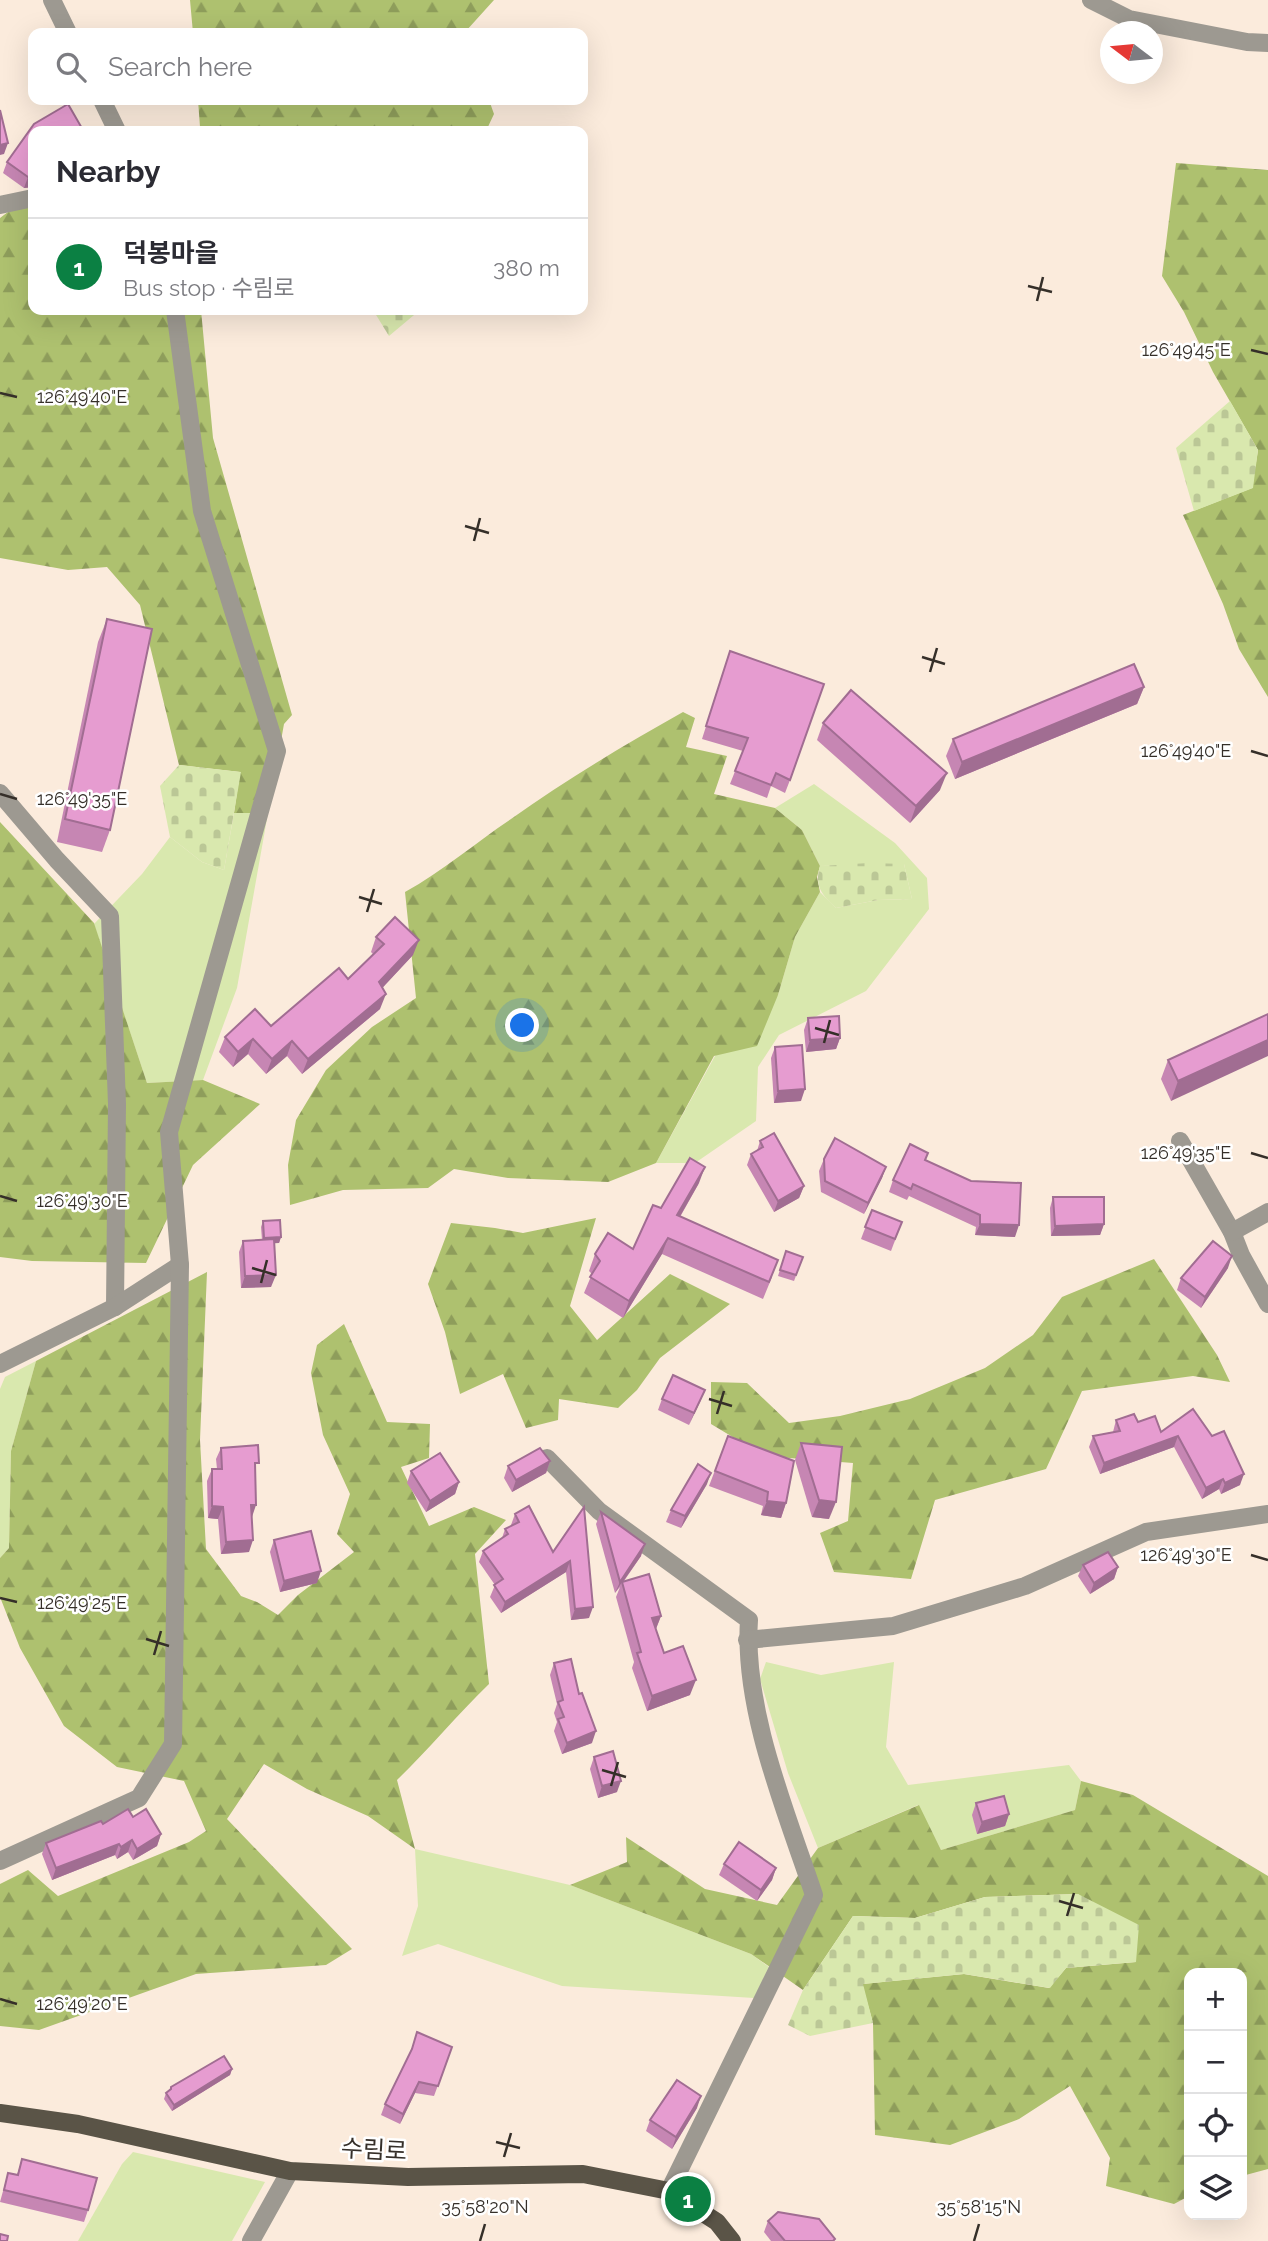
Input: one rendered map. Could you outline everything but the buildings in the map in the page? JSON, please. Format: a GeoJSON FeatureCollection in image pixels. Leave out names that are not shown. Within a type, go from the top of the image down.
{"type":"FeatureCollection","features":[{"type":"Feature","properties":{"kind":"main road","name":"수림로"},"geometry":{"type":"LineString","coordinates":[[0,2113],[78,2124],[290,2171],[408,2177],[583,2175],[669,2191],[717,2222],[732,2241]]}},
{"type":"Feature","properties":{"kind":"street"},"geometry":{"type":"LineString","coordinates":[[52,0],[66,28]]}},
{"type":"Feature","properties":{"kind":"street"},"geometry":{"type":"LineString","coordinates":[[1091,0],[1129,19],[1247,42],[1268,43]]}},
{"type":"Feature","properties":{"kind":"street"},"geometry":{"type":"LineString","coordinates":[[104,105],[115,126]]}},
{"type":"Feature","properties":{"kind":"street"},"geometry":{"type":"LineString","coordinates":[[0,205],[28,199]]}},
{"type":"Feature","properties":{"kind":"street"},"geometry":{"type":"LineString","coordinates":[[0,1861],[139,1798],[173,1744],[180,1265],[169,1132],[277,751],[202,511],[176,315]]}},
{"type":"Feature","properties":{"kind":"street"},"geometry":{"type":"LineString","coordinates":[[0,793],[57,860],[110,915],[117,1104],[114,1307]]}},
{"type":"Feature","properties":{"kind":"street"},"geometry":{"type":"LineString","coordinates":[[1180,1141],[1232,1232],[1241,1255],[1268,1304]]}},
{"type":"Feature","properties":{"kind":"street"},"geometry":{"type":"LineString","coordinates":[[1232,1232],[1268,1212]]}},
{"type":"Feature","properties":{"kind":"street"},"geometry":{"type":"LineString","coordinates":[[0,1364],[114,1307],[180,1265]]}},
{"type":"Feature","properties":{"kind":"street"},"geometry":{"type":"LineString","coordinates":[[547,1458],[599,1511],[749,1620],[747,1640],[752,1695],[778,1788],[814,1895],[669,2191]]}},
{"type":"Feature","properties":{"kind":"street"},"geometry":{"type":"LineString","coordinates":[[747,1640],[893,1626],[1025,1586],[1146,1532],[1268,1514]]}},
{"type":"Feature","properties":{"kind":"street"},"geometry":{"type":"LineString","coordinates":[[251,2241],[290,2171]]}},
{"type":"Feature","properties":{"kind":"green space"},"geometry":{"type":"Polygon","coordinates":[[[190,0],[494,0],[469,28],[193,28],[190,0]]]}},
{"type":"Feature","properties":{"kind":"green space"},"geometry":{"type":"Polygon","coordinates":[[[198,105],[491,105],[494,114],[488,126],[200,126],[198,105]]]}},
{"type":"Feature","properties":{"kind":"green space"},"geometry":{"type":"Polygon","coordinates":[[[1176,163],[1268,170],[1268,697],[1239,649],[1223,604],[1183,515],[1252,488],[1258,450],[1162,276],[1176,163]]]}},
{"type":"Feature","properties":{"kind":"green space"},"geometry":{"type":"Polygon","coordinates":[[[28,197],[28,315],[201,315],[213,438],[292,715],[284,724],[268,813],[234,813],[240,772],[179,765],[140,605],[107,567],[68,570],[0,558],[0,218],[28,197]]]}},
{"type":"Feature","properties":{"kind":"green space"},"geometry":{"type":"Polygon","coordinates":[[[376,315],[414,315],[389,336],[376,315]]]}},
{"type":"Feature","properties":{"kind":"green space"},"geometry":{"type":"Polygon","coordinates":[[[1230,401],[1258,450],[1253,488],[1194,511],[1176,448],[1230,401]]]}},
{"type":"Feature","properties":{"kind":"green space"},"geometry":{"type":"Polygon","coordinates":[[[683,712],[695,718],[686,747],[727,756],[714,794],[775,808],[802,830],[820,866],[817,877],[820,892],[795,937],[778,995],[757,1046],[714,1056],[656,1163],[608,1182],[508,1178],[454,1169],[428,1188],[343,1190],[290,1205],[288,1165],[296,1120],[326,1070],[372,1027],[416,998],[405,892],[574,777],[683,712]]]}},
{"type":"Feature","properties":{"kind":"green space"},"geometry":{"type":"Polygon","coordinates":[[[179,765],[241,772],[224,870],[202,862],[170,837],[160,786],[179,765]]]}},
{"type":"Feature","properties":{"kind":"green space"},"geometry":{"type":"Polygon","coordinates":[[[814,784],[895,843],[927,878],[929,909],[866,991],[779,1035],[758,1067],[756,1121],[695,1163],[656,1163],[715,1056],[778,995],[795,937],[820,892],[836,908],[878,900],[912,899],[904,864],[820,866],[802,830],[775,808],[814,784]]]}},
{"type":"Feature","properties":{"kind":"green space"},"geometry":{"type":"Polygon","coordinates":[[[234,813],[268,813],[237,988],[203,1080],[147,1083],[94,924],[142,874],[170,837],[202,862],[224,870],[234,813]]]}},
{"type":"Feature","properties":{"kind":"green space"},"geometry":{"type":"Polygon","coordinates":[[[0,822],[94,923],[147,1083],[203,1080],[260,1104],[193,1165],[146,1263],[32,1261],[0,1257],[0,822]]]}},
{"type":"Feature","properties":{"kind":"green space"},"geometry":{"type":"Polygon","coordinates":[[[904,864],[912,899],[878,900],[836,908],[820,890],[820,866],[904,864]]]}},
{"type":"Feature","properties":{"kind":"green space"},"geometry":{"type":"Polygon","coordinates":[[[596,1218],[570,1306],[597,1340],[670,1274],[730,1304],[660,1358],[637,1390],[618,1408],[559,1399],[558,1420],[526,1428],[503,1374],[460,1394],[445,1332],[428,1284],[451,1223],[523,1233],[596,1218]]]}},
{"type":"Feature","properties":{"kind":"green space"},"geometry":{"type":"Polygon","coordinates":[[[1154,1259],[1217,1355],[1230,1382],[1193,1376],[1082,1391],[1046,1469],[935,1500],[911,1579],[834,1572],[820,1533],[848,1521],[853,1463],[777,1457],[756,1451],[711,1424],[711,1382],[747,1383],[789,1423],[840,1416],[910,1399],[985,1368],[1033,1335],[1062,1297],[1154,1259]]]}},
{"type":"Feature","properties":{"kind":"green space"},"geometry":{"type":"Polygon","coordinates":[[[207,1272],[200,1440],[206,1549],[241,1596],[278,1615],[298,1595],[354,1552],[337,1534],[350,1494],[323,1435],[311,1373],[317,1345],[344,1324],[387,1422],[430,1424],[429,1458],[401,1467],[429,1526],[474,1507],[506,1520],[475,1554],[489,1684],[397,1780],[415,1849],[368,1816],[307,1789],[264,1764],[227,1819],[352,1949],[326,1965],[196,1974],[39,2030],[0,2026],[0,1884],[28,1870],[58,1896],[189,1842],[206,1831],[184,1781],[117,1767],[64,1726],[20,1648],[0,1597],[0,1558],[9,1548],[11,1451],[36,1361],[207,1272]]]}},
{"type":"Feature","properties":{"kind":"green space"},"geometry":{"type":"Polygon","coordinates":[[[36,1361],[11,1451],[9,1548],[0,1558],[0,1389],[5,1377],[36,1361]]]}},
{"type":"Feature","properties":{"kind":"green space"},"geometry":{"type":"Polygon","coordinates":[[[766,1662],[821,1675],[894,1662],[886,1747],[908,1785],[1069,1765],[1081,1781],[1075,1810],[941,1850],[918,1805],[818,1848],[788,1773],[760,1679],[766,1662]]]}},
{"type":"Feature","properties":{"kind":"green space"},"geometry":{"type":"Polygon","coordinates":[[[1081,1781],[1133,1795],[1268,1876],[1268,2169],[1247,2175],[1247,1968],[1184,1968],[1184,2199],[1174,2204],[1106,2186],[1110,2158],[1070,2086],[1019,2119],[950,2145],[875,2135],[873,2023],[862,1984],[964,1974],[1049,1988],[1066,1968],[1136,1962],[1078,1894],[985,1897],[915,1918],[853,1916],[803,1990],[751,1954],[570,1885],[627,1862],[626,1837],[705,1889],[777,1905],[818,1848],[919,1805],[941,1850],[1075,1810],[1081,1781]]]}},
{"type":"Feature","properties":{"kind":"green space"},"geometry":{"type":"Polygon","coordinates":[[[415,1849],[570,1885],[751,1954],[769,1967],[754,1998],[562,1986],[438,1944],[402,1956],[418,1906],[415,1849]]]}},
{"type":"Feature","properties":{"kind":"green space"},"geometry":{"type":"Polygon","coordinates":[[[1078,1894],[1139,1925],[1136,1962],[1066,1968],[1050,1988],[964,1974],[863,1984],[873,2023],[810,2036],[788,2025],[803,1990],[853,1916],[915,1918],[985,1897],[1078,1894]]]}},
{"type":"Feature","properties":{"kind":"green space"},"geometry":{"type":"Polygon","coordinates":[[[133,2152],[265,2182],[232,2241],[78,2241],[122,2164],[133,2152]]]}},
{"type":"Feature","properties":{"kind":"place","name":"덕봉마을"},"geometry":{"type":"Point","coordinates":[688,2199]}}]}
